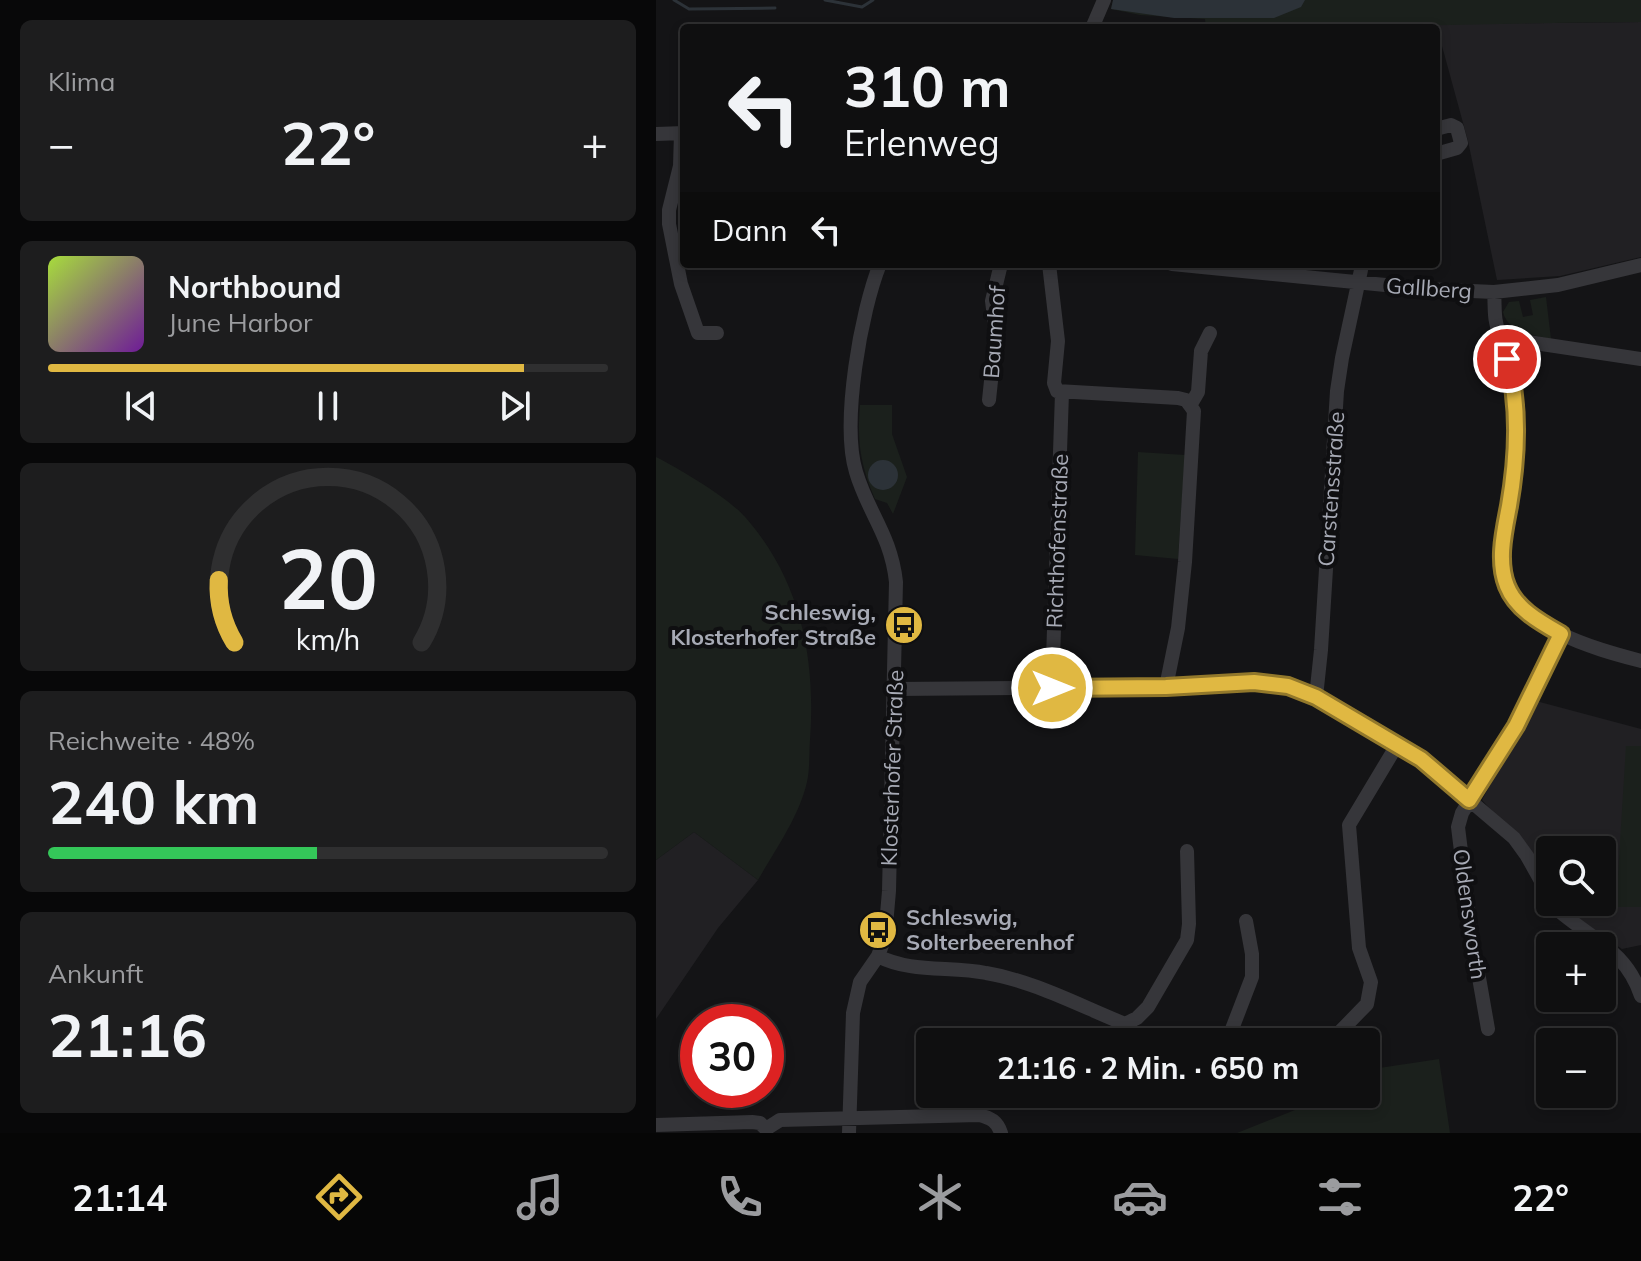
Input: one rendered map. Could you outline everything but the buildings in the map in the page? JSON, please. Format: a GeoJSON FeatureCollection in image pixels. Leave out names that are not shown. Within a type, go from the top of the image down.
{"type":"FeatureCollection","features":[{"type":"Feature","properties":{"kind":"street"},"geometry":{"type":"LineString","coordinates":[[1094,24],[1104,0]]}},
{"type":"Feature","properties":{"kind":"street"},"geometry":{"type":"LineString","coordinates":[[1440,128],[1451,125],[1457,128],[1461,143],[1457,148],[1440,153]]}},
{"type":"Feature","properties":{"kind":"street"},"geometry":{"type":"LineString","coordinates":[[656,134],[680,134]]}},
{"type":"Feature","properties":{"kind":"street"},"geometry":{"type":"LineString","coordinates":[[680,166],[669,210],[669,224],[681,284],[698,333],[717,333]]}},
{"type":"Feature","properties":{"kind":"street","name":"Gallberg"},"geometry":{"type":"LineString","coordinates":[[1213,268],[1426,289],[1494,292],[1558,285],[1641,265]]}},
{"type":"Feature","properties":{"kind":"street","name":"Klosterhofer Straße"},"geometry":{"type":"LineString","coordinates":[[849,1125],[853,1013],[860,982],[878,956],[885,937],[889,891],[896,582],[893,556],[862,489],[851,448],[852,409],[863,314],[879,268]]}},
{"type":"Feature","properties":{"kind":"street","name":"Baumhof"},"geometry":{"type":"LineString","coordinates":[[989,400],[996,333],[992,301],[1000,268]]}},
{"type":"Feature","properties":{"kind":"street","name":"Richthofenstraße"},"geometry":{"type":"LineString","coordinates":[[1049,268],[1058,341],[1054,383],[1057,391],[1062,393],[1052,688]]}},
{"type":"Feature","properties":{"kind":"street","name":"Carstensstraße"},"geometry":{"type":"LineString","coordinates":[[1316,697],[1337,391],[1360,268]]}},
{"type":"Feature","properties":{"kind":"street"},"geometry":{"type":"LineString","coordinates":[[1494,292],[1496,322],[1513,380],[1515,408],[1503,574],[1512,596],[1533,618],[1561,634],[1641,661]]}},
{"type":"Feature","properties":{"kind":"street"},"geometry":{"type":"LineString","coordinates":[[1166,687],[1178,628],[1185,562],[1195,420],[1191,404],[1198,392],[1201,351],[1210,333]]}},
{"type":"Feature","properties":{"kind":"street"},"geometry":{"type":"LineString","coordinates":[[1501,338],[1641,359]]}},
{"type":"Feature","properties":{"kind":"street"},"geometry":{"type":"LineString","coordinates":[[1062,393],[1178,398],[1191,404]]}},
{"type":"Feature","properties":{"kind":"street","name":"Oldensworth"},"geometry":{"type":"LineString","coordinates":[[1488,1029],[1471,932],[1458,827],[1469,800],[1516,726],[1561,634]]}},
{"type":"Feature","properties":{"kind":"street"},"geometry":{"type":"LineString","coordinates":[[895,689],[1166,687],[1254,682],[1288,686],[1316,697],[1421,759],[1514,838],[1536,872]]}},
{"type":"Feature","properties":{"kind":"street"},"geometry":{"type":"LineString","coordinates":[[1344,1028],[1367,1004],[1371,982],[1359,948],[1349,825],[1397,745]]}},
{"type":"Feature","properties":{"kind":"street"},"geometry":{"type":"LineString","coordinates":[[878,956],[903,966],[958,969],[1011,979],[1125,1024],[1148,1007],[1187,940],[1187,851]]}},
{"type":"Feature","properties":{"kind":"street"},"geometry":{"type":"LineString","coordinates":[[1565,916],[1625,962],[1641,996]]}},
{"type":"Feature","properties":{"kind":"street"},"geometry":{"type":"LineString","coordinates":[[1232,1028],[1252,977],[1252,954],[1246,921]]}},
{"type":"Feature","properties":{"kind":"street"},"geometry":{"type":"LineString","coordinates":[[1125,1024],[1125,1028]]}},
{"type":"Feature","properties":{"kind":"street"},"geometry":{"type":"LineString","coordinates":[[656,1125],[752,1122],[760,1123],[767,1131],[780,1120],[849,1125],[979,1115],[998,1124],[1001,1133]]}},
{"type":"Feature","properties":{"kind":"shaded area"},"geometry":{"type":"Polygon","coordinates":[[[1113,0],[1641,0],[1641,22],[1206,24],[1205,19],[1140,15],[1111,9],[1113,0]]]}},
{"type":"Feature","properties":{"kind":"shaded area"},"geometry":{"type":"Polygon","coordinates":[[[1113,0],[1305,0],[1301,7],[1274,18],[1174,18],[1111,9],[1113,0]]]}},
{"type":"Feature","properties":{"kind":"shaded area"},"geometry":{"type":"Polygon","coordinates":[[[1641,22],[1641,257],[1560,276],[1497,280],[1468,141],[1440,39],[1440,24],[1436,24],[1641,22]]]}},
{"type":"Feature","properties":{"kind":"shaded area"},"geometry":{"type":"Polygon","coordinates":[[[1546,297],[1551,339],[1522,332],[1506,319],[1503,312],[1509,302],[1519,301],[1523,317],[1533,315],[1530,300],[1546,297]]]}},
{"type":"Feature","properties":{"kind":"shaded area"},"geometry":{"type":"Polygon","coordinates":[[[860,405],[892,405],[892,434],[907,477],[893,514],[887,503],[875,499],[866,475],[859,442],[860,405]]]}},
{"type":"Feature","properties":{"kind":"shaded area"},"geometry":{"type":"Polygon","coordinates":[[[1138,452],[1185,455],[1178,559],[1135,555],[1138,452]]]}},
{"type":"Feature","properties":{"kind":"shaded area"},"geometry":{"type":"Polygon","coordinates":[[[656,457],[739,510],[765,542],[780,568],[801,622],[810,680],[808,777],[792,820],[758,880],[694,832],[656,860],[656,457]]]}},
{"type":"Feature","properties":{"kind":"shaded area"},"geometry":{"type":"Polygon","coordinates":[[[883,460],[894,464],[898,475],[894,486],[883,490],[872,486],[868,475],[872,464],[883,460]]]}},
{"type":"Feature","properties":{"kind":"shaded area"},"geometry":{"type":"Polygon","coordinates":[[[1536,701],[1641,729],[1641,945],[1622,949],[1616,945],[1616,932],[1597,932],[1574,916],[1616,916],[1616,836],[1536,836],[1536,859],[1482,800],[1536,701]]]}},
{"type":"Feature","properties":{"kind":"shaded area"},"geometry":{"type":"Polygon","coordinates":[[[1626,746],[1641,746],[1641,907],[1616,907],[1626,746]]]}},
{"type":"Feature","properties":{"kind":"shaded area"},"geometry":{"type":"Polygon","coordinates":[[[694,832],[758,880],[718,928],[656,1019],[656,860],[694,832]]]}},
{"type":"Feature","properties":{"kind":"shaded area"},"geometry":{"type":"Polygon","coordinates":[[[1439,1059],[1450,1133],[1237,1133],[1300,1108],[1380,1108],[1380,1068],[1439,1059]]]}},
{"type":"Feature","properties":{"kind":"waterway"},"geometry":{"type":"LineString","coordinates":[[674,0],[689,9],[775,8]]}},
{"type":"Feature","properties":{"kind":"waterway"},"geometry":{"type":"LineString","coordinates":[[825,0],[862,7],[873,0]]}},
{"type":"Feature","properties":{"kind":"place","name":"Schleswig, Klosterhofer Straße"},"geometry":{"type":"Point","coordinates":[904,625]}},
{"type":"Feature","properties":{"kind":"place","name":"Schleswig, Solterbeerenhof"},"geometry":{"type":"Point","coordinates":[878,930]}},
{"type":"Feature","properties":{"kind":"route"},"geometry":{"type":"LineString","coordinates":[[1052,688],[1254,682],[1288,686],[1316,697],[1421,759],[1469,800],[1516,726],[1561,634],[1533,618],[1512,596],[1503,574],[1515,408],[1513,380],[1507,359]]}}]}
